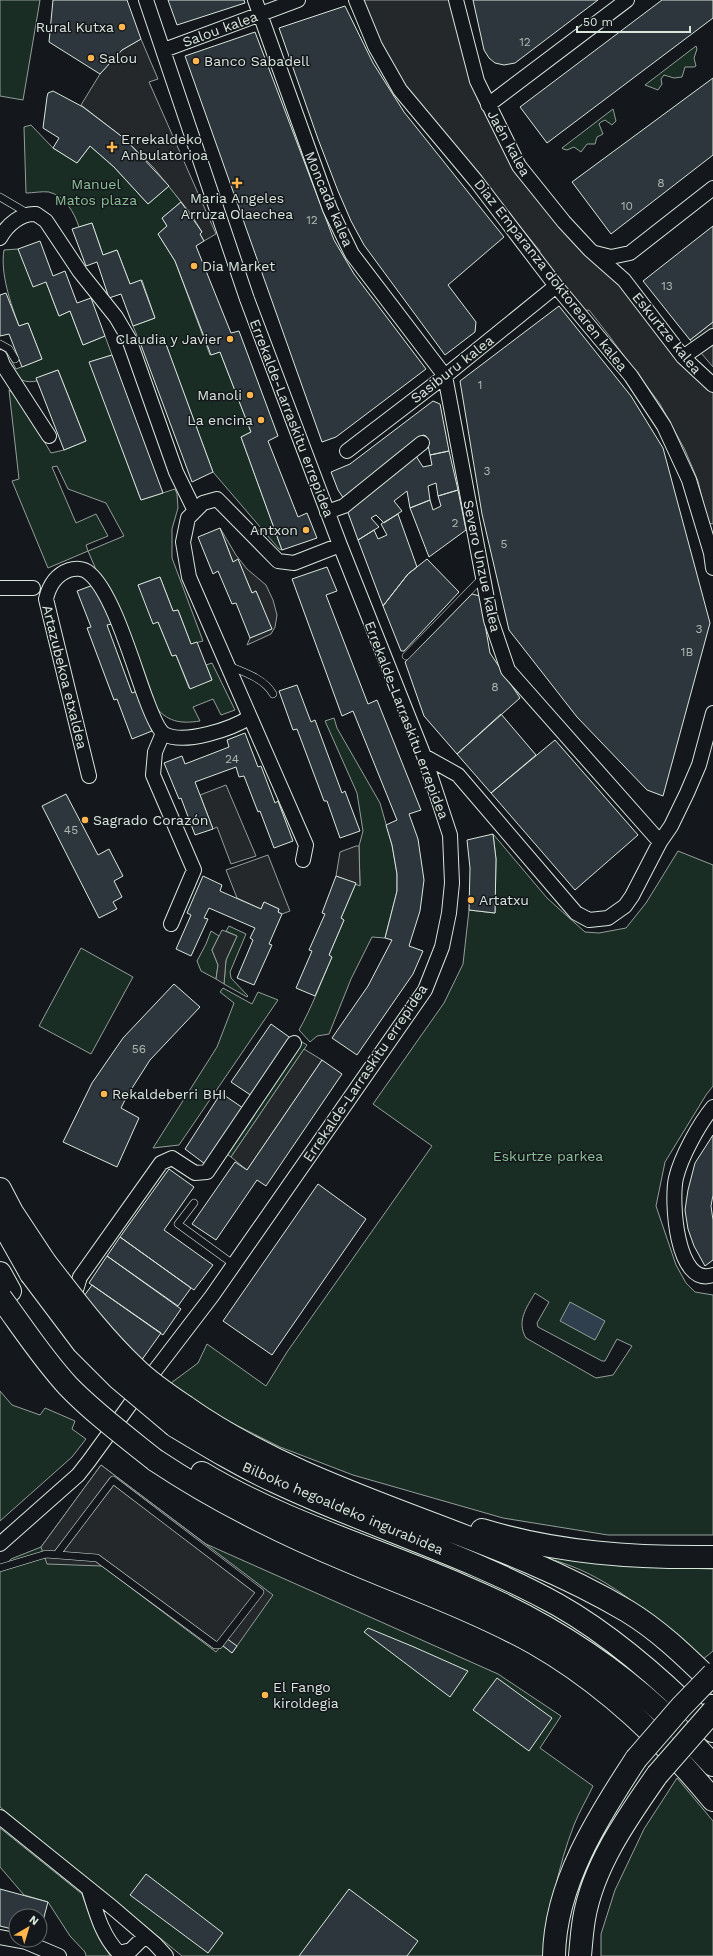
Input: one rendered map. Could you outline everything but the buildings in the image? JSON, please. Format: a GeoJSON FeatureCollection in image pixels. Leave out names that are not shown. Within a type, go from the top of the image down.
{"type":"FeatureCollection","features":[{"type":"Feature","properties":{"kind":"highway"},"geometry":{"type":"LineString","coordinates":[[0,1189],[38,1268],[134,1367],[155,1385],[216,1428],[284,1465],[367,1499],[484,1543],[567,1578],[628,1612],[656,1631],[713,1683]]}},
{"type":"Feature","properties":{"kind":"highway","name":"Bilboko hegoaldeko ingurabidea"},"geometry":{"type":"LineString","coordinates":[[0,1219],[38,1268],[83,1343],[118,1378],[175,1426],[236,1462],[277,1483],[473,1563],[515,1582],[560,1606],[616,1644],[673,1690],[713,1731]]}},
{"type":"Feature","properties":{"kind":"highway","name":"Bilboko hegoaldeko ingurabidea"},"geometry":{"type":"LineString","coordinates":[[3,1289],[76,1372],[158,1453],[172,1456],[210,1478],[254,1500],[460,1585],[545,1627],[597,1660],[661,1711],[713,1765]]}},
{"type":"Feature","properties":{"kind":"highway"},"geometry":{"type":"LineString","coordinates":[[158,1453],[205,1492],[270,1526],[346,1560],[450,1602],[535,1644],[582,1674],[621,1704],[660,1739],[713,1800]]}},
{"type":"Feature","properties":{"kind":"highway"},"geometry":{"type":"LineString","coordinates":[[367,1499],[426,1513],[503,1536],[546,1546],[632,1555],[663,1557],[713,1557]]}},
{"type":"Feature","properties":{"kind":"highway"},"geometry":{"type":"LineString","coordinates":[[554,1956],[558,1922],[568,1884],[582,1852],[607,1803],[636,1759],[681,1707],[713,1674]]}},
{"type":"Feature","properties":{"kind":"highway"},"geometry":{"type":"LineString","coordinates":[[580,1956],[584,1918],[601,1866],[629,1816],[657,1775],[713,1711]]}},
{"type":"Feature","properties":{"kind":"street","name":"Errekalde-Larraskitu errepidea"},"geometry":{"type":"LineString","coordinates":[[0,1544],[78,1475],[212,1296],[425,990],[442,947],[449,913],[452,883],[452,854],[450,835],[424,756],[327,512],[247,300],[146,0]]}},
{"type":"Feature","properties":{"kind":"street","name":"Moncada kalea"},"geometry":{"type":"LineString","coordinates":[[255,0],[259,15],[330,209],[352,254],[445,376]]}},
{"type":"Feature","properties":{"kind":"street","name":"Salou kalea"},"geometry":{"type":"LineString","coordinates":[[164,50],[298,0]]}},
{"type":"Feature","properties":{"kind":"street","name":"Diaz Emparanza doktorearen kalea"},"geometry":{"type":"LineString","coordinates":[[356,0],[375,46],[400,90],[476,181],[556,286],[631,376],[664,426],[690,480],[711,553],[713,568]]}},
{"type":"Feature","properties":{"kind":"street","name":"Jaén kalea"},"geometry":{"type":"LineString","coordinates":[[456,0],[477,80],[518,166],[549,205],[622,279]]}},
{"type":"Feature","properties":{"kind":"street"},"geometry":{"type":"LineString","coordinates":[[488,105],[627,0]]}},
{"type":"Feature","properties":{"kind":"street"},"geometry":{"type":"LineString","coordinates":[[622,279],[625,263],[630,253],[713,188]]}},
{"type":"Feature","properties":{"kind":"street"},"geometry":{"type":"LineString","coordinates":[[2,230],[18,219],[29,214],[36,214],[46,221],[80,272],[116,317],[129,339],[176,472],[195,511]]}},
{"type":"Feature","properties":{"kind":"street"},"geometry":{"type":"LineString","coordinates":[[594,252],[610,257],[630,253]]}},
{"type":"Feature","properties":{"kind":"street","name":"Eskurtze kalea"},"geometry":{"type":"LineString","coordinates":[[622,279],[683,356],[713,385]]}},
{"type":"Feature","properties":{"kind":"street","name":"Sasiburu kalea"},"geometry":{"type":"LineString","coordinates":[[347,451],[445,376],[556,286]]}},
{"type":"Feature","properties":{"kind":"street"},"geometry":{"type":"LineString","coordinates":[[683,356],[713,336]]}},
{"type":"Feature","properties":{"kind":"street"},"geometry":{"type":"LineString","coordinates":[[0,357],[3,365],[48,436]]}},
{"type":"Feature","properties":{"kind":"street","name":"Severo Unzue kalea"},"geometry":{"type":"LineString","coordinates":[[445,376],[491,620],[508,670],[660,842]]}},
{"type":"Feature","properties":{"kind":"street"},"geometry":{"type":"LineString","coordinates":[[327,512],[344,506],[422,443]]}},
{"type":"Feature","properties":{"kind":"street"},"geometry":{"type":"LineString","coordinates":[[303,860],[306,846],[189,577],[183,542],[188,518],[202,503],[216,499],[278,561],[294,563],[340,545]]}},
{"type":"Feature","properties":{"kind":"street","name":"Artazubekoa etxaldea"},"geometry":{"type":"LineString","coordinates":[[89,776],[46,599],[49,588],[57,577],[64,572],[72,569],[81,569],[88,572],[98,583],[110,602],[152,714],[162,733]]}},
{"type":"Feature","properties":{"kind":"street"},"geometry":{"type":"LineString","coordinates":[[0,588],[33,588]]}},
{"type":"Feature","properties":{"kind":"street"},"geometry":{"type":"LineString","coordinates":[[424,756],[458,775],[576,913],[590,920],[608,918],[625,906],[632,896],[660,842],[671,826],[699,765],[713,713]]}},
{"type":"Feature","properties":{"kind":"street"},"geometry":{"type":"LineString","coordinates":[[171,924],[194,870],[153,775],[155,752],[162,733],[176,738],[195,738],[240,724],[250,717]]}},
{"type":"Feature","properties":{"kind":"street"},"geometry":{"type":"LineString","coordinates":[[147,1381],[131,1369],[84,1325],[71,1306],[80,1277],[161,1163],[172,1158],[195,1173],[207,1172],[294,1043]]}},
{"type":"Feature","properties":{"kind":"street"},"geometry":{"type":"LineString","coordinates":[[713,1108],[685,1154],[676,1178],[675,1220],[680,1247],[692,1270],[697,1275],[706,1277],[713,1275]]}},
{"type":"Feature","properties":{"kind":"street"},"geometry":{"type":"LineString","coordinates":[[0,1817],[89,1889],[145,1936],[166,1956]]}},
{"type":"Feature","properties":{"kind":"street"},"geometry":{"type":"LineString","coordinates":[[89,1889],[100,1922],[110,1944],[119,1952],[131,1950],[145,1936]]}},
{"type":"Feature","properties":{"kind":"street"},"geometry":{"type":"LineString","coordinates":[[0,1937],[26,1942],[59,1956]]}},
{"type":"Feature","properties":{"kind":"lane"},"geometry":{"type":"LineString","coordinates":[[0,197],[29,214]]}},
{"type":"Feature","properties":{"kind":"lane"},"geometry":{"type":"LineString","coordinates":[[0,344],[9,348],[15,359]]}},
{"type":"Feature","properties":{"kind":"lane"},"geometry":{"type":"LineString","coordinates":[[406,656],[483,577]]}},
{"type":"Feature","properties":{"kind":"lane"},"geometry":{"type":"LineString","coordinates":[[227,665],[246,672],[270,687],[273,694]]}},
{"type":"Feature","properties":{"kind":"lane"},"geometry":{"type":"LineString","coordinates":[[194,1203],[178,1224],[233,1264]]}},
{"type":"Feature","properties":{"kind":"lane"},"geometry":{"type":"LineString","coordinates":[[0,1568],[46,1554],[98,1558],[215,1645],[219,1645],[260,1592],[113,1480],[58,1554]]}},
{"type":"Feature","properties":{"kind":"green space"},"geometry":{"type":"Polygon","coordinates":[[[0,0],[40,0],[23,100],[0,96],[0,0]]]}},
{"type":"Feature","properties":{"kind":"green space"},"geometry":{"type":"Polygon","coordinates":[[[696,46],[697,49],[694,58],[696,66],[685,67],[682,77],[674,78],[664,75],[661,79],[662,84],[658,90],[645,85],[696,46]]]}},
{"type":"Feature","properties":{"kind":"green space"},"geometry":{"type":"Polygon","coordinates":[[[613,109],[616,121],[612,125],[605,120],[599,124],[603,134],[597,137],[595,144],[587,144],[581,152],[574,147],[567,150],[562,148],[613,109]]]}},
{"type":"Feature","properties":{"kind":"green space","name":"Manuel Matos plaza"},"geometry":{"type":"Polygon","coordinates":[[[31,125],[53,148],[77,163],[90,146],[114,167],[148,204],[169,186],[181,202],[162,218],[167,226],[158,234],[175,261],[210,355],[220,352],[251,432],[241,437],[282,550],[279,549],[213,472],[163,337],[141,345],[133,326],[155,318],[142,280],[130,284],[117,250],[103,255],[92,223],[79,227],[72,210],[60,197],[49,192],[26,193],[24,127],[31,125]]]}},
{"type":"Feature","properties":{"kind":"green space"},"geometry":{"type":"Polygon","coordinates":[[[18,249],[46,282],[59,316],[70,311],[83,345],[105,336],[112,355],[90,362],[141,500],[175,489],[178,508],[172,529],[172,558],[203,641],[191,644],[178,610],[173,611],[160,577],[138,585],[158,622],[172,656],[176,655],[189,688],[212,680],[206,665],[212,663],[235,710],[221,715],[213,699],[193,707],[200,721],[180,722],[164,715],[154,705],[88,551],[48,568],[12,481],[19,479],[9,390],[19,399],[51,453],[64,450],[86,441],[58,370],[37,378],[37,381],[24,381],[16,376],[5,355],[8,354],[16,369],[42,359],[28,323],[19,326],[5,279],[3,259],[4,250],[18,249]],[[57,466],[52,467],[76,523],[96,514],[108,536],[86,545],[88,551],[124,536],[106,503],[68,489],[57,466]]]}},
{"type":"Feature","properties":{"kind":"green space"},"geometry":{"type":"Polygon","coordinates":[[[334,718],[337,728],[380,803],[392,845],[397,874],[397,891],[385,938],[372,937],[351,979],[329,1034],[317,1036],[310,1042],[299,1030],[332,957],[329,955],[344,920],[341,918],[356,883],[360,885],[359,846],[363,831],[357,793],[325,721],[334,718]]]}},
{"type":"Feature","properties":{"kind":"green space","name":"Eskurtze parkea"},"geometry":{"type":"Polygon","coordinates":[[[493,834],[547,898],[585,932],[599,933],[626,928],[646,903],[678,851],[713,865],[713,1086],[665,1162],[656,1206],[676,1265],[686,1283],[695,1292],[713,1295],[713,1535],[608,1535],[503,1518],[353,1475],[280,1447],[222,1418],[190,1399],[171,1383],[198,1363],[207,1344],[266,1386],[287,1352],[432,1146],[373,1104],[444,1003],[463,964],[469,910],[495,913],[496,859],[493,834]],[[535,1293],[522,1320],[523,1332],[526,1338],[596,1378],[613,1375],[632,1346],[617,1339],[605,1361],[602,1361],[538,1327],[537,1323],[549,1302],[535,1293]]]}},
{"type":"Feature","properties":{"kind":"green space"},"geometry":{"type":"Polygon","coordinates":[[[229,926],[246,934],[230,972],[231,978],[248,996],[247,997],[224,984],[226,960],[237,936],[226,931],[229,926]]]}},
{"type":"Feature","properties":{"kind":"green space"},"geometry":{"type":"Polygon","coordinates":[[[211,931],[219,936],[212,950],[218,965],[216,979],[201,971],[197,961],[211,931]]]}},
{"type":"Feature","properties":{"kind":"green space"},"geometry":{"type":"Polygon","coordinates":[[[81,948],[133,977],[91,1054],[39,1026],[81,948]]]}},
{"type":"Feature","properties":{"kind":"green space"},"geometry":{"type":"Polygon","coordinates":[[[223,988],[252,1004],[258,992],[278,1000],[179,1145],[153,1148],[217,1047],[234,1003],[220,992],[223,988]]]}},
{"type":"Feature","properties":{"kind":"green space"},"geometry":{"type":"Polygon","coordinates":[[[302,1042],[307,1045],[231,1157],[224,1152],[302,1042]]]}},
{"type":"Feature","properties":{"kind":"green space"},"geometry":{"type":"Polygon","coordinates":[[[0,1391],[12,1405],[40,1415],[45,1408],[75,1421],[72,1429],[86,1439],[72,1457],[0,1521],[0,1391]]]}},
{"type":"Feature","properties":{"kind":"green space","name":"El Fango kiroldegia"},"geometry":{"type":"Polygon","coordinates":[[[101,1465],[206,1544],[498,1674],[561,1716],[540,1748],[593,1786],[576,1820],[563,1857],[552,1906],[545,1956],[182,1956],[0,1807],[0,1572],[11,1559],[41,1547],[101,1465]]]}},
{"type":"Feature","properties":{"kind":"green space"},"geometry":{"type":"Polygon","coordinates":[[[524,1552],[620,1566],[713,1569],[713,1651],[702,1660],[640,1607],[607,1584],[571,1566],[524,1552]]]}},
{"type":"Feature","properties":{"kind":"green space"},"geometry":{"type":"Polygon","coordinates":[[[677,1778],[713,1821],[713,1956],[601,1956],[601,1934],[615,1890],[644,1829],[677,1778]]]}},
{"type":"Feature","properties":{"kind":"green space"},"geometry":{"type":"Polygon","coordinates":[[[0,1828],[82,1894],[90,1916],[110,1956],[86,1956],[85,1952],[70,1936],[48,1902],[24,1895],[0,1867],[0,1828]]]}},
{"type":"Feature","properties":{"kind":"shaded area"},"geometry":{"type":"Polygon","coordinates":[[[362,0],[450,0],[478,100],[515,173],[578,248],[623,284],[713,391],[713,524],[708,523],[698,481],[685,450],[660,404],[589,310],[582,311],[538,256],[540,251],[404,86],[376,34],[362,0]]]}},
{"type":"Feature","properties":{"kind":"shaded area"},"geometry":{"type":"Polygon","coordinates":[[[141,39],[158,79],[149,82],[216,234],[204,241],[200,234],[202,232],[191,214],[154,168],[125,139],[81,105],[100,74],[112,60],[122,50],[141,39]]]}},
{"type":"Feature","properties":{"kind":"shaded area"},"geometry":{"type":"Polygon","coordinates":[[[713,322],[713,367],[690,340],[713,322]]]}},
{"type":"Feature","properties":{"kind":"shaded area"},"geometry":{"type":"Polygon","coordinates":[[[220,528],[236,555],[247,569],[266,585],[273,600],[277,615],[275,627],[271,634],[247,645],[250,638],[271,629],[256,591],[252,593],[238,560],[233,562],[220,528]]]}},
{"type":"Feature","properties":{"kind":"shaded area"},"geometry":{"type":"Polygon","coordinates":[[[226,785],[256,856],[231,864],[217,827],[213,829],[200,795],[226,785]]]}},
{"type":"Feature","properties":{"kind":"shaded area"},"geometry":{"type":"Polygon","coordinates":[[[359,846],[360,886],[336,876],[340,852],[359,846]]]}},
{"type":"Feature","properties":{"kind":"shaded area"},"geometry":{"type":"Polygon","coordinates":[[[268,855],[290,911],[282,914],[278,912],[279,909],[264,902],[261,909],[237,898],[226,870],[268,855]]]}},
{"type":"Feature","properties":{"kind":"shaded area"},"geometry":{"type":"Polygon","coordinates":[[[222,930],[237,936],[226,960],[224,984],[216,979],[218,965],[212,950],[222,930]]]}},
{"type":"Feature","properties":{"kind":"shaded area"},"geometry":{"type":"Polygon","coordinates":[[[304,1049],[322,1060],[247,1170],[231,1157],[304,1049]]]}},
{"type":"Feature","properties":{"kind":"shaded area"},"geometry":{"type":"Polygon","coordinates":[[[101,1465],[273,1595],[232,1653],[222,1645],[216,1652],[102,1566],[47,1564],[41,1547],[101,1465]]]}},
{"type":"Feature","properties":{"kind":"water"},"geometry":{"type":"Polygon","coordinates":[[[570,1302],[605,1321],[595,1340],[560,1321],[570,1302]]]}},
{"type":"Feature","properties":{"kind":"place","name":"Rural Kutxa"},"geometry":{"type":"Point","coordinates":[122,27]}},
{"type":"Feature","properties":{"kind":"place","name":"Salou"},"geometry":{"type":"Point","coordinates":[91,58]}},
{"type":"Feature","properties":{"kind":"place","name":"Banco Sabadell"},"geometry":{"type":"Point","coordinates":[196,61]}},
{"type":"Feature","properties":{"kind":"place","name":"Errekaldeko Anbulatorioa"},"geometry":{"type":"Point","coordinates":[112,147]}},
{"type":"Feature","properties":{"kind":"place","name":"Maria Angeles Arruza Olaechea"},"geometry":{"type":"Point","coordinates":[237,183]}},
{"type":"Feature","properties":{"kind":"place","name":"Dia Market"},"geometry":{"type":"Point","coordinates":[194,266]}},
{"type":"Feature","properties":{"kind":"place","name":"Claudia y Javier"},"geometry":{"type":"Point","coordinates":[230,339]}},
{"type":"Feature","properties":{"kind":"place","name":"Manoli"},"geometry":{"type":"Point","coordinates":[250,395]}},
{"type":"Feature","properties":{"kind":"place","name":"La encina"},"geometry":{"type":"Point","coordinates":[261,420]}},
{"type":"Feature","properties":{"kind":"place","name":"Antxon"},"geometry":{"type":"Point","coordinates":[306,530]}},
{"type":"Feature","properties":{"kind":"place","name":"Sagrado Corazón"},"geometry":{"type":"Point","coordinates":[85,820]}},
{"type":"Feature","properties":{"kind":"place","name":"Artatxu"},"geometry":{"type":"Point","coordinates":[471,900]}},
{"type":"Feature","properties":{"kind":"place","name":"Rekaldeberri BHI"},"geometry":{"type":"Point","coordinates":[104,1094]}},
{"type":"Feature","properties":{"kind":"place","name":"El Fango kiroldegia"},"geometry":{"type":"Point","coordinates":[265,1695]}}]}
